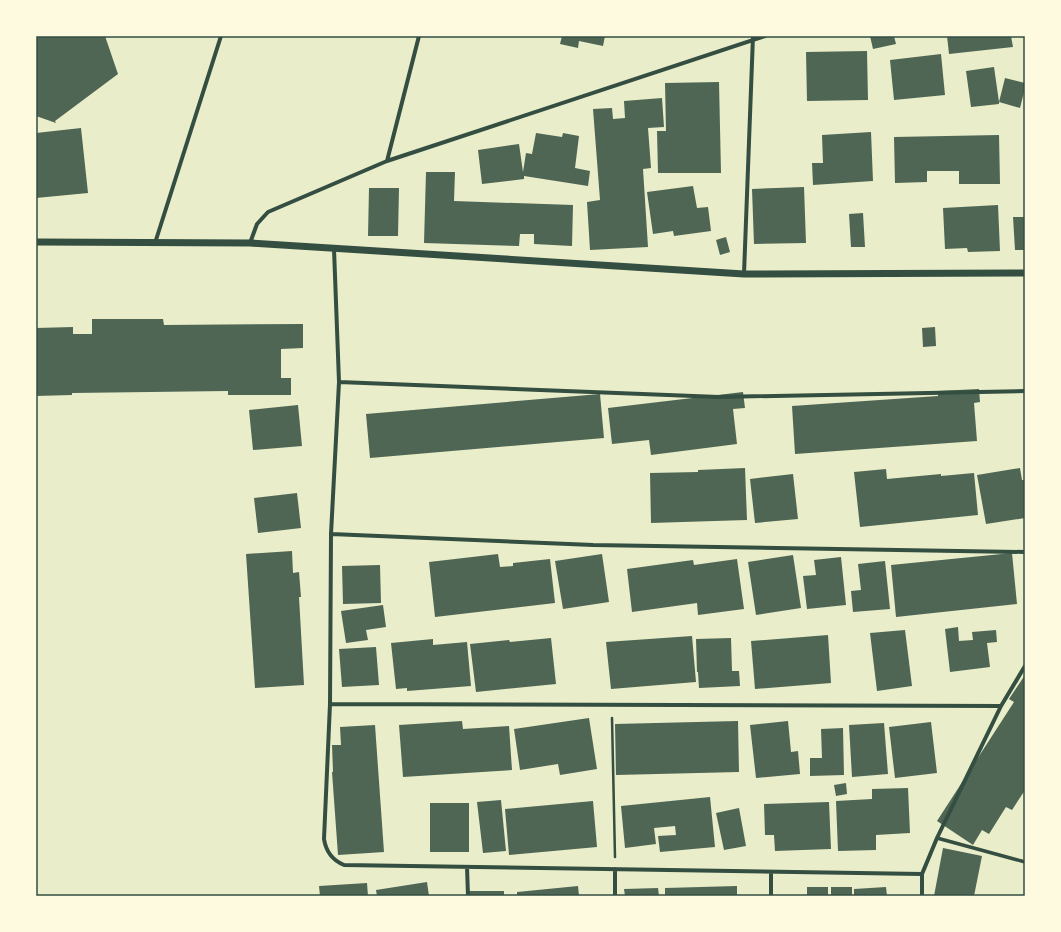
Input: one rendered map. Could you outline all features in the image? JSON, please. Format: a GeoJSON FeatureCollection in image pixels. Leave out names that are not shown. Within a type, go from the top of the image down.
{"type":"FeatureCollection","features":[{"type":"Feature","properties":{"kind":"street"},"geometry":{"type":"LineString","coordinates":[[155,243],[221,36]]}},
{"type":"Feature","properties":{"kind":"street"},"geometry":{"type":"LineString","coordinates":[[387,161],[419,36]]}},
{"type":"Feature","properties":{"kind":"street"},"geometry":{"type":"LineString","coordinates":[[250,243],[257,224],[268,212],[387,161],[752,38],[765,36]]}},
{"type":"Feature","properties":{"kind":"street"},"geometry":{"type":"LineString","coordinates":[[744,274],[752,38]]}},
{"type":"Feature","properties":{"kind":"street"},"geometry":{"type":"LineString","coordinates":[[36,242],[250,243],[744,274],[1025,273]]}},
{"type":"Feature","properties":{"kind":"street"},"geometry":{"type":"LineString","coordinates":[[334,249],[339,382],[330,534],[330,704],[324,839],[326,851],[333,860],[344,865],[922,874]]}},
{"type":"Feature","properties":{"kind":"street"},"geometry":{"type":"LineString","coordinates":[[339,382],[719,397],[1025,391]]}},
{"type":"Feature","properties":{"kind":"street"},"geometry":{"type":"LineString","coordinates":[[330,534],[593,545],[1025,552]]}},
{"type":"Feature","properties":{"kind":"street"},"geometry":{"type":"LineString","coordinates":[[922,896],[922,874],[937,838],[1001,706],[1025,666]]}},
{"type":"Feature","properties":{"kind":"street"},"geometry":{"type":"LineString","coordinates":[[330,704],[1001,706]]}},
{"type":"Feature","properties":{"kind":"street"},"geometry":{"type":"LineString","coordinates":[[937,838],[1025,862]]}},
{"type":"Feature","properties":{"kind":"street"},"geometry":{"type":"LineString","coordinates":[[468,867],[468,896]]}},
{"type":"Feature","properties":{"kind":"street"},"geometry":{"type":"LineString","coordinates":[[615,869],[615,896]]}},
{"type":"Feature","properties":{"kind":"street"},"geometry":{"type":"LineString","coordinates":[[771,872],[771,896]]}},
{"type":"Feature","properties":{"kind":"path"},"geometry":{"type":"LineString","coordinates":[[612,705],[615,869]]}},
{"type":"Feature","properties":{"kind":"building"},"geometry":{"type":"Polygon","coordinates":[[[36,36],[105,36],[118,74],[55,121],[56,123],[36,116],[36,36]]]}},
{"type":"Feature","properties":{"kind":"building"},"geometry":{"type":"Polygon","coordinates":[[[562,36],[605,36],[603,46],[579,41],[578,48],[560,44],[562,36]]]}},
{"type":"Feature","properties":{"kind":"building"},"geometry":{"type":"Polygon","coordinates":[[[870,36],[894,36],[896,44],[873,49],[870,36]]]}},
{"type":"Feature","properties":{"kind":"building"},"geometry":{"type":"Polygon","coordinates":[[[947,36],[1011,36],[1013,47],[949,54],[947,36]]]}},
{"type":"Feature","properties":{"kind":"building"},"geometry":{"type":"Polygon","coordinates":[[[867,51],[868,100],[807,101],[806,52],[867,51]]]}},
{"type":"Feature","properties":{"kind":"building"},"geometry":{"type":"Polygon","coordinates":[[[941,54],[945,95],[894,100],[890,60],[941,54]]]}},
{"type":"Feature","properties":{"kind":"building"},"geometry":{"type":"Polygon","coordinates":[[[994,67],[999,104],[971,107],[966,71],[994,67]]]}},
{"type":"Feature","properties":{"kind":"building"},"geometry":{"type":"Polygon","coordinates":[[[1005,78],[1025,83],[1020,108],[999,102],[1005,78]]]}},
{"type":"Feature","properties":{"kind":"building"},"geometry":{"type":"Polygon","coordinates":[[[719,82],[721,173],[658,173],[657,131],[666,131],[665,83],[719,82]]]}},
{"type":"Feature","properties":{"kind":"building"},"geometry":{"type":"Polygon","coordinates":[[[662,98],[664,127],[648,128],[651,168],[643,169],[648,247],[590,250],[587,202],[600,200],[593,109],[612,108],[613,119],[625,118],[624,101],[662,98]]]}},
{"type":"Feature","properties":{"kind":"building"},"geometry":{"type":"Polygon","coordinates":[[[81,128],[88,193],[36,198],[36,133],[81,128]]]}},
{"type":"Feature","properties":{"kind":"building"},"geometry":{"type":"Polygon","coordinates":[[[871,132],[873,181],[813,185],[812,163],[823,163],[822,135],[871,132]]]}},
{"type":"Feature","properties":{"kind":"building"},"geometry":{"type":"Polygon","coordinates":[[[536,133],[562,137],[563,133],[579,136],[575,168],[590,171],[588,186],[524,176],[524,179],[482,184],[478,150],[519,144],[523,172],[526,153],[532,154],[536,133]]]}},
{"type":"Feature","properties":{"kind":"building"},"geometry":{"type":"Polygon","coordinates":[[[999,135],[1000,184],[959,184],[959,171],[927,171],[927,182],[895,183],[894,137],[999,135]]]}},
{"type":"Feature","properties":{"kind":"building"},"geometry":{"type":"Polygon","coordinates":[[[426,172],[455,172],[454,201],[573,205],[572,246],[534,244],[534,234],[520,234],[519,246],[424,243],[426,172]]]}},
{"type":"Feature","properties":{"kind":"building"},"geometry":{"type":"Polygon","coordinates":[[[693,186],[697,208],[708,207],[711,231],[674,236],[673,231],[653,234],[647,192],[693,186]]]}},
{"type":"Feature","properties":{"kind":"building"},"geometry":{"type":"Polygon","coordinates":[[[804,187],[806,243],[754,244],[752,189],[804,187]]]}},
{"type":"Feature","properties":{"kind":"building"},"geometry":{"type":"Polygon","coordinates":[[[369,188],[399,188],[398,236],[368,236],[369,188]]]}},
{"type":"Feature","properties":{"kind":"building"},"geometry":{"type":"Polygon","coordinates":[[[998,205],[1000,251],[968,252],[967,248],[945,249],[943,208],[998,205]]]}},
{"type":"Feature","properties":{"kind":"building"},"geometry":{"type":"Polygon","coordinates":[[[863,213],[865,247],[851,247],[849,214],[863,213]]]}},
{"type":"Feature","properties":{"kind":"building"},"geometry":{"type":"Polygon","coordinates":[[[1013,217],[1025,217],[1025,250],[1015,250],[1013,217]]]}},
{"type":"Feature","properties":{"kind":"building"},"geometry":{"type":"Polygon","coordinates":[[[726,237],[730,252],[720,255],[716,240],[726,237]]]}},
{"type":"Feature","properties":{"kind":"building"},"geometry":{"type":"Polygon","coordinates":[[[92,319],[163,319],[164,325],[303,324],[303,348],[281,349],[281,378],[291,378],[291,395],[228,395],[228,391],[72,393],[72,395],[36,396],[36,328],[73,327],[73,334],[92,334],[92,319]]]}},
{"type":"Feature","properties":{"kind":"building"},"geometry":{"type":"Polygon","coordinates":[[[935,327],[936,346],[923,347],[922,328],[935,327]]]}},
{"type":"Feature","properties":{"kind":"building"},"geometry":{"type":"Polygon","coordinates":[[[979,389],[980,402],[974,403],[977,441],[795,454],[792,406],[938,396],[938,391],[979,389]]]}},
{"type":"Feature","properties":{"kind":"building"},"geometry":{"type":"Polygon","coordinates":[[[743,392],[745,408],[733,409],[737,444],[651,455],[649,440],[612,444],[608,408],[743,392]]]}},
{"type":"Feature","properties":{"kind":"building"},"geometry":{"type":"Polygon","coordinates":[[[600,394],[604,438],[370,458],[366,414],[600,394]]]}},
{"type":"Feature","properties":{"kind":"building"},"geometry":{"type":"Polygon","coordinates":[[[298,405],[302,446],[253,450],[249,410],[298,405]]]}},
{"type":"Feature","properties":{"kind":"building"},"geometry":{"type":"Polygon","coordinates":[[[745,468],[747,520],[651,523],[650,473],[698,472],[698,470],[745,468]]]}},
{"type":"Feature","properties":{"kind":"building"},"geometry":{"type":"Polygon","coordinates":[[[1020,468],[1022,480],[1025,480],[1025,518],[986,524],[977,475],[1020,468]]]}},
{"type":"Feature","properties":{"kind":"building"},"geometry":{"type":"Polygon","coordinates":[[[886,469],[887,479],[941,474],[941,476],[974,473],[978,515],[860,527],[854,472],[886,469]]]}},
{"type":"Feature","properties":{"kind":"building"},"geometry":{"type":"Polygon","coordinates":[[[793,474],[798,519],[755,523],[750,479],[793,474]]]}},
{"type":"Feature","properties":{"kind":"building"},"geometry":{"type":"Polygon","coordinates":[[[297,493],[301,528],[258,533],[254,498],[297,493]]]}},
{"type":"Feature","properties":{"kind":"building"},"geometry":{"type":"Polygon","coordinates":[[[292,551],[293,573],[299,572],[304,685],[255,688],[246,554],[292,551]]]}},
{"type":"Feature","properties":{"kind":"building"},"geometry":{"type":"Polygon","coordinates":[[[1012,553],[1017,604],[896,617],[891,565],[1012,553]]]}},
{"type":"Feature","properties":{"kind":"building"},"geometry":{"type":"Polygon","coordinates":[[[498,554],[500,567],[513,566],[513,563],[550,559],[555,603],[435,617],[429,562],[498,554]]]}},
{"type":"Feature","properties":{"kind":"building"},"geometry":{"type":"Polygon","coordinates":[[[602,554],[609,602],[563,609],[555,561],[602,554]]]}},
{"type":"Feature","properties":{"kind":"building"},"geometry":{"type":"Polygon","coordinates":[[[793,555],[801,608],[756,615],[748,562],[793,555]]]}},
{"type":"Feature","properties":{"kind":"building"},"geometry":{"type":"Polygon","coordinates":[[[841,557],[846,605],[807,609],[803,576],[816,575],[814,560],[841,557]]]}},
{"type":"Feature","properties":{"kind":"building"},"geometry":{"type":"Polygon","coordinates":[[[737,559],[744,609],[698,615],[697,603],[632,612],[627,569],[693,560],[694,565],[737,559]]]}},
{"type":"Feature","properties":{"kind":"building"},"geometry":{"type":"Polygon","coordinates":[[[885,561],[890,609],[853,612],[851,591],[861,590],[858,564],[885,561]]]}},
{"type":"Feature","properties":{"kind":"building"},"geometry":{"type":"Polygon","coordinates":[[[380,565],[381,603],[343,604],[342,566],[380,565]]]}},
{"type":"Feature","properties":{"kind":"building"},"geometry":{"type":"Polygon","coordinates":[[[383,605],[386,627],[366,630],[368,640],[346,643],[341,611],[383,605]]]}},
{"type":"Feature","properties":{"kind":"building"},"geometry":{"type":"Polygon","coordinates":[[[958,627],[959,641],[973,640],[972,632],[996,630],[997,642],[987,643],[990,667],[950,672],[945,629],[958,627]]]}},
{"type":"Feature","properties":{"kind":"building"},"geometry":{"type":"Polygon","coordinates":[[[905,630],[912,686],[877,691],[870,633],[905,630]]]}},
{"type":"Feature","properties":{"kind":"building"},"geometry":{"type":"Polygon","coordinates":[[[828,635],[831,683],[755,689],[751,641],[828,635]]]}},
{"type":"Feature","properties":{"kind":"building"},"geometry":{"type":"Polygon","coordinates":[[[692,636],[696,682],[611,689],[606,642],[692,636]]]}},
{"type":"Feature","properties":{"kind":"building"},"geometry":{"type":"Polygon","coordinates":[[[551,638],[556,684],[476,692],[470,644],[551,638]]]}},
{"type":"Feature","properties":{"kind":"building"},"geometry":{"type":"Polygon","coordinates":[[[731,638],[732,671],[739,671],[740,686],[699,688],[696,639],[731,638]]]}},
{"type":"Feature","properties":{"kind":"building"},"geometry":{"type":"Polygon","coordinates":[[[433,639],[433,645],[467,642],[471,686],[407,691],[407,688],[396,689],[391,643],[433,639]]]}},
{"type":"Feature","properties":{"kind":"building"},"geometry":{"type":"Polygon","coordinates":[[[376,647],[379,685],[342,687],[339,649],[376,647]]]}},
{"type":"Feature","properties":{"kind":"building"},"geometry":{"type":"Polygon","coordinates":[[[1025,675],[1025,790],[1012,810],[1006,807],[989,834],[982,830],[973,845],[937,821],[1014,702],[1009,699],[1025,675]]]}},
{"type":"Feature","properties":{"kind":"building"},"geometry":{"type":"Polygon","coordinates":[[[589,718],[597,769],[560,775],[558,764],[520,770],[514,729],[589,718]]]}},
{"type":"Feature","properties":{"kind":"building"},"geometry":{"type":"Polygon","coordinates":[[[462,721],[463,729],[509,726],[512,770],[403,777],[399,725],[462,721]]]}},
{"type":"Feature","properties":{"kind":"building"},"geometry":{"type":"Polygon","coordinates":[[[738,721],[739,772],[616,775],[615,724],[738,721]]]}},
{"type":"Feature","properties":{"kind":"building"},"geometry":{"type":"Polygon","coordinates":[[[788,721],[791,752],[798,751],[800,774],[756,778],[750,725],[788,721]]]}},
{"type":"Feature","properties":{"kind":"building"},"geometry":{"type":"Polygon","coordinates":[[[931,722],[937,773],[895,778],[889,727],[931,722]]]}},
{"type":"Feature","properties":{"kind":"building"},"geometry":{"type":"Polygon","coordinates":[[[884,723],[888,774],[852,777],[849,725],[884,723]]]}},
{"type":"Feature","properties":{"kind":"building"},"geometry":{"type":"Polygon","coordinates":[[[375,725],[384,852],[338,855],[332,772],[332,745],[341,745],[340,727],[375,725]]]}},
{"type":"Feature","properties":{"kind":"building"},"geometry":{"type":"Polygon","coordinates":[[[843,728],[844,775],[810,776],[810,758],[822,758],[821,729],[843,728]]]}},
{"type":"Feature","properties":{"kind":"building"},"geometry":{"type":"Polygon","coordinates":[[[846,783],[847,794],[836,796],[834,785],[846,783]]]}},
{"type":"Feature","properties":{"kind":"building"},"geometry":{"type":"Polygon","coordinates":[[[908,788],[910,833],[876,835],[876,850],[838,851],[836,801],[872,799],[872,789],[908,788]]]}},
{"type":"Feature","properties":{"kind":"building"},"geometry":{"type":"Polygon","coordinates":[[[710,797],[715,847],[660,852],[658,836],[676,835],[675,826],[654,828],[656,844],[625,848],[621,806],[710,797]]]}},
{"type":"Feature","properties":{"kind":"building"},"geometry":{"type":"Polygon","coordinates":[[[501,800],[506,851],[483,853],[477,802],[501,800]]]}},
{"type":"Feature","properties":{"kind":"building"},"geometry":{"type":"Polygon","coordinates":[[[593,801],[597,847],[509,855],[505,809],[593,801]]]}},
{"type":"Feature","properties":{"kind":"building"},"geometry":{"type":"Polygon","coordinates":[[[829,802],[831,849],[775,851],[774,835],[765,835],[764,804],[829,802]]]}},
{"type":"Feature","properties":{"kind":"building"},"geometry":{"type":"Polygon","coordinates":[[[430,803],[469,803],[469,852],[430,852],[430,803]]]}},
{"type":"Feature","properties":{"kind":"building"},"geometry":{"type":"Polygon","coordinates":[[[739,808],[746,846],[724,850],[716,813],[739,808]]]}},
{"type":"Feature","properties":{"kind":"building"},"geometry":{"type":"Polygon","coordinates":[[[943,848],[982,856],[974,896],[934,896],[943,848]]]}},
{"type":"Feature","properties":{"kind":"building"},"geometry":{"type":"Polygon","coordinates":[[[427,882],[429,896],[377,896],[376,890],[427,882]]]}},
{"type":"Feature","properties":{"kind":"building"},"geometry":{"type":"Polygon","coordinates":[[[367,883],[368,896],[320,896],[319,886],[367,883]]]}},
{"type":"Feature","properties":{"kind":"building"},"geometry":{"type":"Polygon","coordinates":[[[578,886],[579,896],[517,896],[517,892],[578,886]]]}},
{"type":"Feature","properties":{"kind":"building"},"geometry":{"type":"Polygon","coordinates":[[[737,886],[737,896],[665,896],[665,888],[737,886]]]}},
{"type":"Feature","properties":{"kind":"building"},"geometry":{"type":"Polygon","coordinates":[[[807,887],[828,887],[828,896],[807,896],[807,887]]]}},
{"type":"Feature","properties":{"kind":"building"},"geometry":{"type":"Polygon","coordinates":[[[831,887],[852,887],[852,896],[831,896],[831,887]]]}},
{"type":"Feature","properties":{"kind":"building"},"geometry":{"type":"Polygon","coordinates":[[[886,887],[887,896],[854,896],[854,889],[886,887]]]}},
{"type":"Feature","properties":{"kind":"building"},"geometry":{"type":"Polygon","coordinates":[[[658,888],[659,896],[625,896],[624,889],[658,888]]]}},
{"type":"Feature","properties":{"kind":"building"},"geometry":{"type":"Polygon","coordinates":[[[467,891],[504,891],[504,896],[467,896],[467,891]]]}}]}
